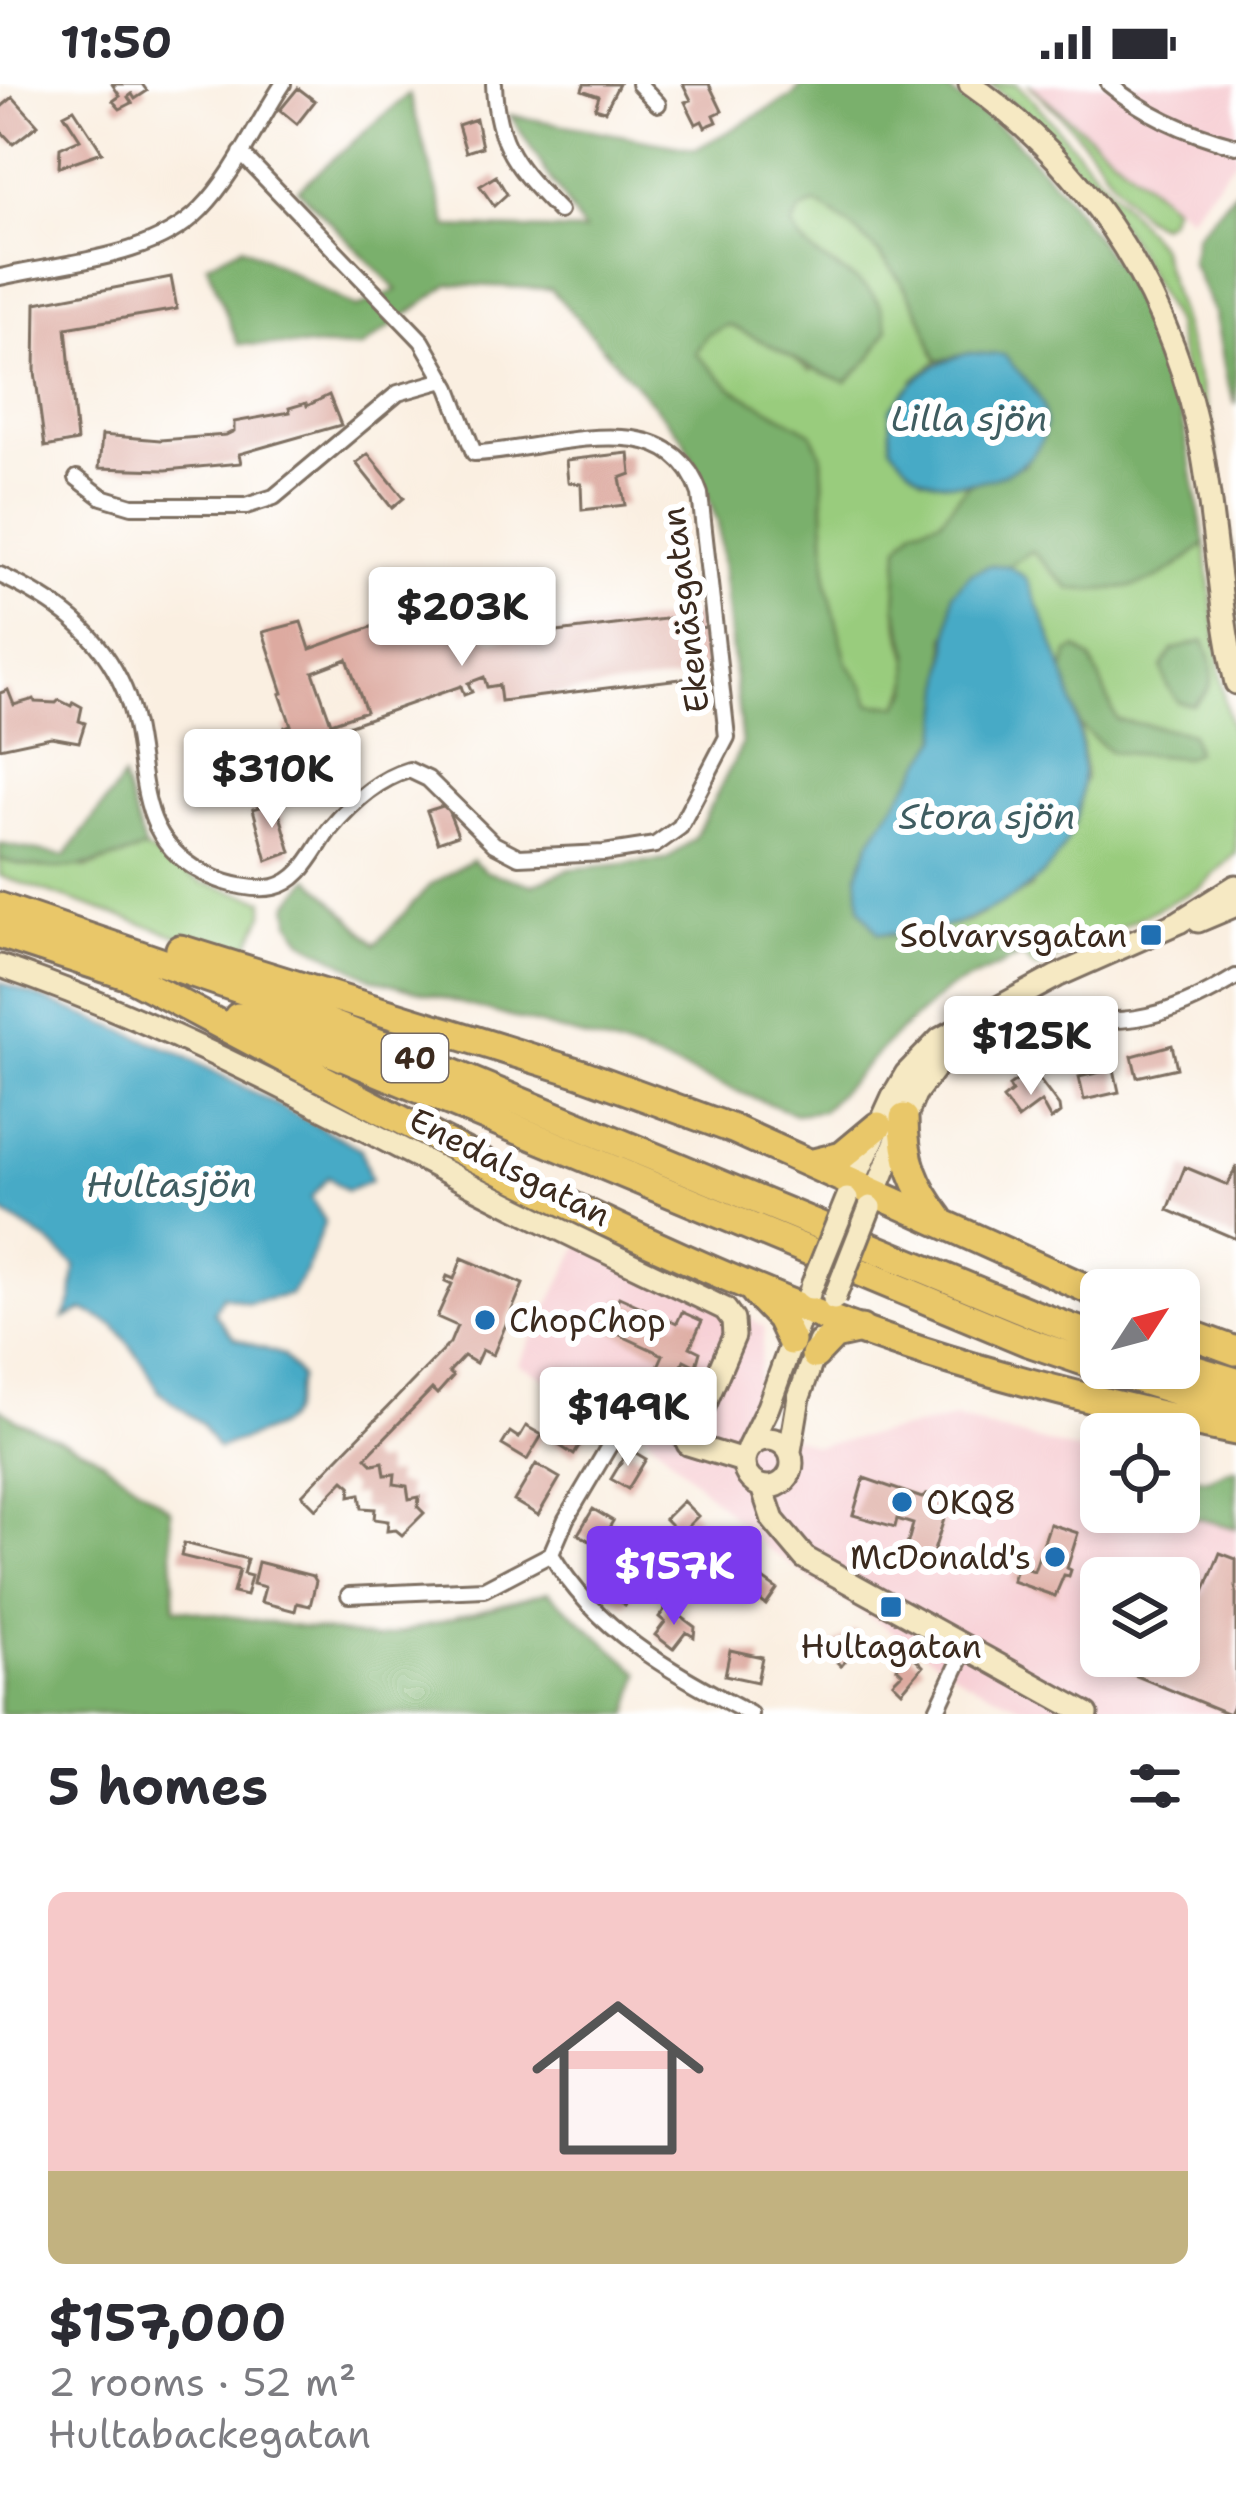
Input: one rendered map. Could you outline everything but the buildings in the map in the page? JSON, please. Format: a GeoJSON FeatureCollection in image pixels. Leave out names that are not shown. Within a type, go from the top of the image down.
{"type":"FeatureCollection","features":[{"type":"Feature","properties":{"kind":"highway","name":"40"},"geometry":{"type":"LineString","coordinates":[[6,918],[122,973],[336,1054],[1080,1360]]}},
{"type":"Feature","properties":{"kind":"highway","name":"40"},"geometry":{"type":"LineString","coordinates":[[6,918],[251,993],[1080,1331]]}},
{"type":"Feature","properties":{"kind":"highway"},"geometry":{"type":"LineString","coordinates":[[6,918],[140,937],[580,1073],[813,1163],[862,1195],[942,1221],[1080,1285]]}},
{"type":"Feature","properties":{"kind":"highway"},"geometry":{"type":"LineString","coordinates":[[122,973],[421,1132],[747,1286],[819,1303],[862,1329],[1040,1385],[1236,1432]]}},
{"type":"Feature","properties":{"kind":"highway"},"geometry":{"type":"LineString","coordinates":[[813,1163],[842,1156],[891,1122],[913,1178],[942,1221]]}},
{"type":"Feature","properties":{"kind":"highway"},"geometry":{"type":"LineString","coordinates":[[747,1286],[803,1348],[862,1329]]}},
{"type":"Feature","properties":{"kind":"highway"},"geometry":{"type":"LineString","coordinates":[[1200,1338],[1236,1352]]}},
{"type":"Feature","properties":{"kind":"highway"},"geometry":{"type":"LineString","coordinates":[[1200,1371],[1236,1382]]}},
{"type":"Feature","properties":{"kind":"highway","name":"40"},"geometry":{"type":"LineString","coordinates":[[1171,1389],[1236,1409]]}},
{"type":"Feature","properties":{"kind":"street"},"geometry":{"type":"LineString","coordinates":[[0,277],[134,248],[174,229],[200,209],[241,154],[283,84]]}},
{"type":"Feature","properties":{"kind":"street"},"geometry":{"type":"LineString","coordinates":[[494,84],[495,117],[504,146],[520,171],[559,212]]}},
{"type":"Feature","properties":{"kind":"street"},"geometry":{"type":"LineString","coordinates":[[639,84],[658,104]]}},
{"type":"Feature","properties":{"kind":"street"},"geometry":{"type":"LineString","coordinates":[[970,84],[1039,139],[1082,188],[1123,244],[1167,327],[1195,412],[1236,683]]}},
{"type":"Feature","properties":{"kind":"street"},"geometry":{"type":"LineString","coordinates":[[1108,84],[1127,100],[1187,132],[1236,146]]}},
{"type":"Feature","properties":{"kind":"street","name":"Ekenäsgatan"},"geometry":{"type":"LineString","coordinates":[[0,575],[64,609],[94,639],[125,691],[144,796],[157,831],[182,859],[217,880],[259,889],[276,887],[298,873],[352,804],[395,774],[409,770],[428,779],[494,844],[519,857],[655,845],[680,827],[727,737],[700,494],[686,462],[671,450],[640,438],[474,453],[422,341],[241,154]]}},
{"type":"Feature","properties":{"kind":"street"},"geometry":{"type":"LineString","coordinates":[[77,478],[103,497],[132,506],[246,506],[274,497],[398,392],[444,380]]}},
{"type":"Feature","properties":{"kind":"street"},"geometry":{"type":"LineString","coordinates":[[1172,926],[1236,866]]}},
{"type":"Feature","properties":{"kind":"street"},"geometry":{"type":"LineString","coordinates":[[1087,1714],[806,1558],[773,1520],[762,1487],[748,1478],[746,1455],[803,1348],[906,1074],[923,1054],[971,1022],[1057,976],[1172,926],[1236,886]]}},
{"type":"Feature","properties":{"kind":"street"},"geometry":{"type":"LineString","coordinates":[[1172,926],[1236,905]]}},
{"type":"Feature","properties":{"kind":"street","name":"Enedalsgatan"},"geometry":{"type":"LineString","coordinates":[[0,966],[146,1022],[223,1058],[578,1240],[725,1309],[733,1320],[734,1336],[688,1444]]}},
{"type":"Feature","properties":{"kind":"street"},"geometry":{"type":"LineString","coordinates":[[1076,1016],[1109,1024],[1132,1019],[1184,1004],[1236,977]]}},
{"type":"Feature","properties":{"kind":"street"},"geometry":{"type":"LineString","coordinates":[[762,1487],[779,1485],[790,1475],[803,1348]]}},
{"type":"Feature","properties":{"kind":"street"},"geometry":{"type":"LineString","coordinates":[[349,1595],[484,1588],[551,1554],[566,1519],[635,1402],[688,1444],[746,1455],[770,1438],[790,1451]]}},
{"type":"Feature","properties":{"kind":"street"},"geometry":{"type":"LineString","coordinates":[[551,1554],[568,1582],[620,1636],[750,1714]]}},
{"type":"Feature","properties":{"kind":"street"},"geometry":{"type":"LineString","coordinates":[[935,1714],[966,1648]]}},
{"type":"Feature","properties":{"kind":"shaded area"},"geometry":{"type":"Polygon","coordinates":[[[1028,84],[1236,84],[1236,159],[1189,217],[1028,84]]]}},
{"type":"Feature","properties":{"kind":"shaded area"},"geometry":{"type":"Polygon","coordinates":[[[586,1233],[714,1293],[765,1328],[751,1421],[816,1446],[956,1419],[1080,1451],[1080,1533],[1200,1533],[1200,1517],[1236,1525],[1236,1714],[1037,1714],[967,1681],[763,1546],[637,1425],[518,1364],[586,1233]]]}},
{"type":"Feature","properties":{"kind":"green space"},"geometry":{"type":"Polygon","coordinates":[[[803,84],[939,84],[1008,133],[1063,192],[1122,274],[1180,404],[1205,544],[1158,577],[1111,589],[1070,589],[1032,551],[1008,566],[991,565],[946,637],[939,738],[878,933],[1021,956],[947,990],[895,1035],[822,1111],[795,1114],[640,1053],[371,978],[302,940],[288,905],[310,878],[376,944],[429,886],[472,860],[487,872],[533,885],[570,869],[666,860],[694,839],[742,745],[718,523],[684,439],[551,289],[449,284],[361,348],[238,344],[207,264],[242,246],[356,308],[397,290],[298,189],[409,94],[448,227],[584,231],[510,115],[696,149],[791,97],[803,84]],[[816,204],[800,211],[792,225],[809,249],[857,281],[880,304],[888,329],[870,359],[846,382],[728,325],[707,335],[695,353],[733,389],[812,433],[822,456],[827,585],[847,663],[870,704],[898,706],[910,690],[909,654],[896,606],[899,546],[915,527],[940,520],[968,485],[1026,464],[970,353],[937,361],[916,306],[893,271],[833,214],[816,204]]]}},
{"type":"Feature","properties":{"kind":"green space"},"geometry":{"type":"Polygon","coordinates":[[[989,84],[1016,84],[1034,101],[1159,246],[1212,425],[1236,581],[1236,627],[1174,323],[1128,236],[1066,155],[1037,122],[989,84]]]}},
{"type":"Feature","properties":{"kind":"green space"},"geometry":{"type":"Polygon","coordinates":[[[1028,84],[1173,206],[1168,220],[1160,225],[1139,212],[1082,139],[1028,84]]]}},
{"type":"Feature","properties":{"kind":"green space"},"geometry":{"type":"Polygon","coordinates":[[[1236,190],[1236,405],[1215,315],[1191,262],[1196,235],[1236,190]]]}},
{"type":"Feature","properties":{"kind":"green space"},"geometry":{"type":"Polygon","coordinates":[[[816,204],[865,240],[916,306],[937,361],[913,380],[922,478],[968,485],[940,520],[916,527],[898,594],[910,679],[898,706],[870,704],[847,663],[827,585],[822,457],[812,433],[733,389],[695,353],[707,335],[728,325],[773,343],[811,371],[842,271],[801,247],[792,226],[800,211],[816,204]]]}},
{"type":"Feature","properties":{"kind":"green space"},"geometry":{"type":"Polygon","coordinates":[[[1205,543],[1224,698],[1236,750],[1236,853],[1201,887],[1036,969],[1022,956],[908,936],[967,922],[1031,888],[1085,779],[1080,726],[1110,752],[1191,733],[1117,720],[1068,654],[1063,675],[1026,579],[1008,566],[1032,550],[1070,589],[1205,543]]]}},
{"type":"Feature","properties":{"kind":"green space"},"geometry":{"type":"Polygon","coordinates":[[[1204,641],[1211,659],[1210,684],[1193,705],[1178,702],[1162,668],[1172,650],[1204,641]]]}},
{"type":"Feature","properties":{"kind":"green space"},"geometry":{"type":"Polygon","coordinates":[[[1077,648],[1091,659],[1117,720],[1191,733],[1196,752],[1185,758],[1110,752],[1080,726],[1063,675],[1068,653],[1077,648]]]}},
{"type":"Feature","properties":{"kind":"green space"},"geometry":{"type":"Polygon","coordinates":[[[123,779],[145,849],[73,867],[38,867],[0,859],[0,844],[65,856],[123,779]]]}},
{"type":"Feature","properties":{"kind":"green space"},"geometry":{"type":"Polygon","coordinates":[[[145,849],[201,882],[264,900],[264,914],[242,958],[0,876],[0,859],[86,868],[145,849]]]}},
{"type":"Feature","properties":{"kind":"green space"},"geometry":{"type":"Polygon","coordinates":[[[0,1408],[18,1421],[92,1453],[170,1509],[175,1608],[377,1639],[548,1592],[640,1673],[629,1714],[0,1714],[0,1408]]]}},
{"type":"Feature","properties":{"kind":"green space"},"geometry":{"type":"Polygon","coordinates":[[[1236,1469],[1236,1528],[1200,1519],[1200,1478],[1236,1469]]]}},
{"type":"Feature","properties":{"kind":"water","name":"Lilla sjön"},"geometry":{"type":"Polygon","coordinates":[[[970,353],[1004,355],[1040,400],[1045,429],[1038,447],[1008,472],[965,483],[925,478],[891,447],[890,409],[924,373],[970,353]]]}},
{"type":"Feature","properties":{"kind":"water","name":"Stora sjön"},"geometry":{"type":"Polygon","coordinates":[[[991,565],[1008,566],[1026,578],[1075,710],[1082,755],[1080,799],[1068,839],[1043,875],[1001,904],[942,928],[878,933],[860,908],[858,873],[871,840],[939,738],[953,593],[971,573],[991,565]]]}},
{"type":"Feature","properties":{"kind":"water","name":"Hultasjön"},"geometry":{"type":"Polygon","coordinates":[[[0,982],[175,1051],[361,1149],[371,1181],[347,1191],[328,1177],[311,1198],[325,1221],[306,1271],[290,1295],[248,1303],[223,1295],[214,1312],[234,1338],[283,1355],[300,1377],[284,1422],[218,1449],[201,1423],[159,1392],[115,1326],[84,1310],[64,1318],[72,1299],[75,1266],[49,1242],[0,1211],[0,982]]]}},
{"type":"Feature","properties":{"kind":"place","name":"Solvarvsgatan"},"geometry":{"type":"Point","coordinates":[1151,935]}},
{"type":"Feature","properties":{"kind":"place","name":"ChopChop"},"geometry":{"type":"Point","coordinates":[485,1320]}},
{"type":"Feature","properties":{"kind":"place","name":"OKQ8"},"geometry":{"type":"Point","coordinates":[902,1502]}},
{"type":"Feature","properties":{"kind":"place","name":"McDonald's"},"geometry":{"type":"Point","coordinates":[1055,1557]}},
{"type":"Feature","properties":{"kind":"place","name":"Hultagatan"},"geometry":{"type":"Point","coordinates":[891,1607]}}]}
